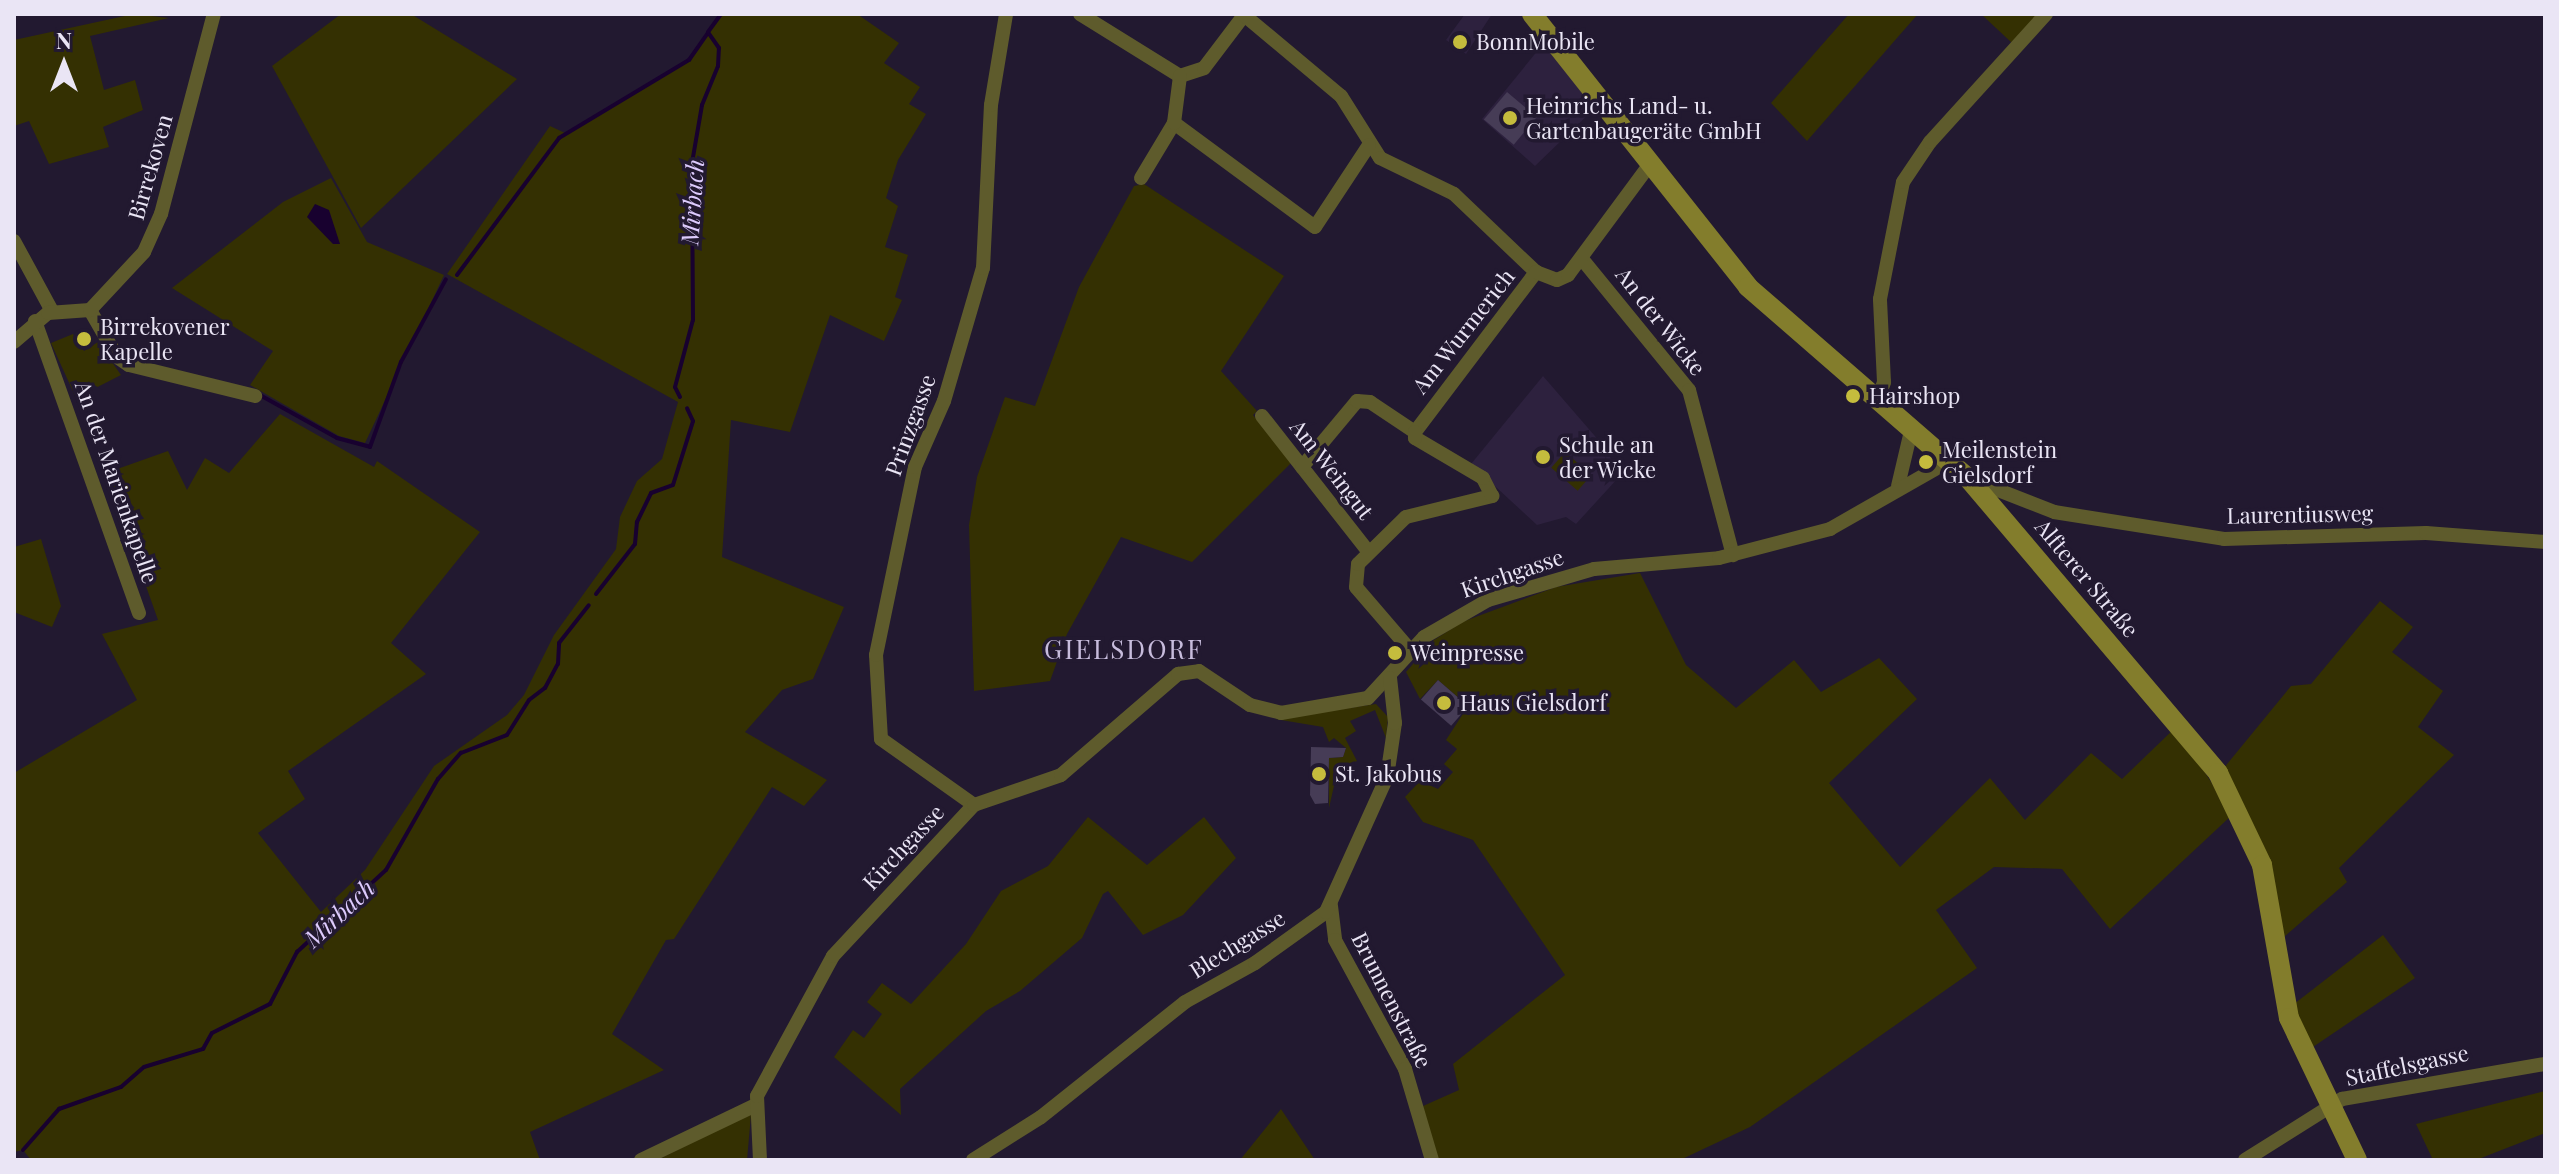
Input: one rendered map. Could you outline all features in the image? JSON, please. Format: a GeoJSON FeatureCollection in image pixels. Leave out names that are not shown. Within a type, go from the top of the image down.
{"type":"FeatureCollection","features":[{"type":"Feature","properties":{"kind":"street","name":"Birrekoven"},"geometry":{"type":"LineString","coordinates":[[90,310],[128,276],[154,233],[214,14]]}},
{"type":"Feature","properties":{"kind":"street","name":"Prinzgasse"},"geometry":{"type":"LineString","coordinates":[[974,805],[881,739],[876,655],[880,613],[915,467],[944,401],[983,268],[991,105],[1006,14]]}},
{"type":"Feature","properties":{"kind":"street"},"geometry":{"type":"LineString","coordinates":[[1080,14],[1097,18],[1180,76]]}},
{"type":"Feature","properties":{"kind":"street","name":"Alfterer Straße"},"geometry":{"type":"LineString","coordinates":[[1532,14],[1648,167],[1748,287],[1968,478],[2219,775],[2262,865],[2289,1018],[2357,1160]]}},
{"type":"Feature","properties":{"kind":"street"},"geometry":{"type":"LineString","coordinates":[[1878,398],[1884,382],[1880,299],[1903,182],[1930,142],[2046,14]]}},
{"type":"Feature","properties":{"kind":"street"},"geometry":{"type":"LineString","coordinates":[[1180,76],[1204,68],[1245,15],[1341,96],[1369,145],[1393,166],[1454,194],[1536,272]]}},
{"type":"Feature","properties":{"kind":"street"},"geometry":{"type":"LineString","coordinates":[[1141,178],[1174,123],[1180,76]]}},
{"type":"Feature","properties":{"kind":"street"},"geometry":{"type":"LineString","coordinates":[[1174,123],[1315,227],[1369,145]]}},
{"type":"Feature","properties":{"kind":"street","name":"Am Wurmerich"},"geometry":{"type":"LineString","coordinates":[[1415,432],[1536,272],[1557,280],[1582,259],[1648,167]]}},
{"type":"Feature","properties":{"kind":"street"},"geometry":{"type":"LineString","coordinates":[[14,241],[52,311]]}},
{"type":"Feature","properties":{"kind":"street","name":"An der Wicke"},"geometry":{"type":"LineString","coordinates":[[1582,259],[1689,390],[1733,555]]}},
{"type":"Feature","properties":{"kind":"street"},"geometry":{"type":"LineString","coordinates":[[14,342],[35,321],[52,311],[90,310],[123,362],[255,396]]}},
{"type":"Feature","properties":{"kind":"street","name":"An der Marienkapelle"},"geometry":{"type":"LineString","coordinates":[[35,321],[139,613]]}},
{"type":"Feature","properties":{"kind":"street"},"geometry":{"type":"LineString","coordinates":[[1302,467],[1357,401],[1370,402],[1415,432],[1424,443],[1483,478],[1492,496],[1406,517],[1367,550],[1354,584],[1411,651]]}},
{"type":"Feature","properties":{"kind":"street","name":"Am Weingut"},"geometry":{"type":"LineString","coordinates":[[1262,416],[1367,550]]}},
{"type":"Feature","properties":{"kind":"street"},"geometry":{"type":"LineString","coordinates":[[1898,486],[1912,427]]}},
{"type":"Feature","properties":{"kind":"street","name":"Kirchgasse"},"geometry":{"type":"LineString","coordinates":[[756,1105],[823,969],[974,805],[1061,775],[1185,671],[1199,671],[1250,705],[1281,713],[1368,698],[1390,678],[1411,651],[1472,607],[1554,579],[1612,566],[1733,555],[1841,526],[1898,486],[1949,461]]}},
{"type":"Feature","properties":{"kind":"street","name":"Laurentiusweg"},"geometry":{"type":"LineString","coordinates":[[1968,478],[2054,512],[2224,539],[2426,533],[2545,542]]}},
{"type":"Feature","properties":{"kind":"street","name":"Blechgasse"},"geometry":{"type":"LineString","coordinates":[[973,1160],[1041,1117],[1185,1002],[1255,963],[1331,906],[1389,771],[1395,711],[1390,678]]}},
{"type":"Feature","properties":{"kind":"street","name":"Brunnenstraße"},"geometry":{"type":"LineString","coordinates":[[1331,906],[1335,940],[1405,1069],[1432,1160]]}},
{"type":"Feature","properties":{"kind":"street","name":"Staffelsgasse"},"geometry":{"type":"LineString","coordinates":[[2245,1160],[2331,1108],[2397,1086],[2545,1064]]}},
{"type":"Feature","properties":{"kind":"street"},"geometry":{"type":"LineString","coordinates":[[641,1160],[756,1105],[763,1128],[760,1160]]}},
{"type":"Feature","properties":{"kind":"shaded area"},"geometry":{"type":"Polygon","coordinates":[[[134,14],[169,18],[90,36],[104,90],[135,80],[143,110],[103,127],[109,147],[49,164],[29,121],[14,126],[14,40],[134,14]]]}},
{"type":"Feature","properties":{"kind":"shaded area"},"geometry":{"type":"Polygon","coordinates":[[[341,14],[411,14],[517,79],[361,228],[272,66],[341,14]]]}},
{"type":"Feature","properties":{"kind":"shaded area"},"geometry":{"type":"Polygon","coordinates":[[[721,14],[857,14],[899,43],[884,63],[920,87],[909,104],[926,114],[898,160],[886,198],[898,206],[885,247],[908,255],[895,297],[902,300],[884,341],[830,315],[790,432],[731,420],[722,557],[844,607],[813,679],[782,690],[745,732],[827,780],[804,806],[772,787],[674,939],[666,940],[612,1034],[664,1070],[530,1132],[540,1160],[31,1160],[23,1150],[14,1152],[14,773],[137,700],[102,634],[158,620],[106,473],[168,451],[187,490],[205,458],[229,473],[280,414],[374,467],[377,461],[480,532],[391,643],[426,674],[288,771],[305,799],[258,833],[321,912],[365,870],[434,766],[507,715],[524,695],[554,635],[616,549],[620,517],[637,481],[662,459],[678,402],[447,274],[550,126],[565,133],[689,60],[721,14]]]}},
{"type":"Feature","properties":{"kind":"shaded area"},"geometry":{"type":"Polygon","coordinates":[[[1465,14],[1492,14],[1466,54],[1446,40],[1465,14]]]}},
{"type":"Feature","properties":{"kind":"shaded area"},"geometry":{"type":"Polygon","coordinates":[[[1849,14],[1918,14],[1807,141],[1771,103],[1849,14]]]}},
{"type":"Feature","properties":{"kind":"shaded area"},"geometry":{"type":"Polygon","coordinates":[[[1981,14],[2039,14],[2012,43],[1981,14]]]}},
{"type":"Feature","properties":{"kind":"shaded area"},"geometry":{"type":"Polygon","coordinates":[[[1543,44],[1595,108],[1535,166],[1482,119],[1543,44]]]}},
{"type":"Feature","properties":{"kind":"shaded area"},"geometry":{"type":"Polygon","coordinates":[[[331,178],[367,242],[444,275],[365,443],[339,436],[250,385],[273,351],[172,288],[283,202],[331,178]]]}},
{"type":"Feature","properties":{"kind":"shaded area"},"geometry":{"type":"Polygon","coordinates":[[[1144,184],[1284,276],[1221,371],[1257,411],[1253,415],[1291,463],[1192,562],[1121,537],[1067,634],[1050,681],[974,691],[969,525],[977,477],[1005,397],[1035,406],[1079,287],[1134,186],[1144,184]]]}},
{"type":"Feature","properties":{"kind":"shaded area"},"geometry":{"type":"Polygon","coordinates":[[[315,204],[329,210],[340,244],[333,244],[307,217],[315,204]]]}},
{"type":"Feature","properties":{"kind":"shaded area"},"geometry":{"type":"Polygon","coordinates":[[[73,334],[84,351],[98,342],[121,375],[76,398],[51,343],[73,334]]]}},
{"type":"Feature","properties":{"kind":"shaded area","name":"Schule an der Wicke"},"geometry":{"type":"Polygon","coordinates":[[[1543,376],[1607,450],[1619,477],[1576,524],[1566,517],[1537,525],[1471,464],[1543,376]]]}},
{"type":"Feature","properties":{"kind":"shaded area"},"geometry":{"type":"Polygon","coordinates":[[[1565,452],[1591,475],[1578,491],[1551,468],[1565,452]]]}},
{"type":"Feature","properties":{"kind":"shaded area"},"geometry":{"type":"Polygon","coordinates":[[[41,539],[61,606],[52,627],[14,612],[14,547],[41,539]]]}},
{"type":"Feature","properties":{"kind":"shaded area"},"geometry":{"type":"Polygon","coordinates":[[[1640,573],[1686,665],[1736,708],[1794,660],[1821,692],[1879,658],[1917,699],[1829,783],[1900,867],[1990,778],[2025,820],[2091,753],[2122,779],[2176,727],[2232,815],[2110,929],[2062,869],[1994,867],[1936,910],[1977,968],[1750,1127],[1680,1160],[1435,1160],[1423,1106],[1459,1090],[1453,1064],[1565,975],[1473,840],[1423,822],[1405,797],[1420,781],[1438,789],[1453,772],[1444,764],[1457,749],[1446,740],[1468,706],[1438,680],[1420,699],[1406,672],[1434,640],[1462,622],[1556,587],[1640,573]]]}},
{"type":"Feature","properties":{"kind":"shaded area"},"geometry":{"type":"Polygon","coordinates":[[[2380,601],[2413,627],[2392,652],[2443,691],[2418,727],[2454,755],[2339,868],[2347,882],[2284,937],[2268,857],[2223,769],[2291,686],[2311,684],[2380,601]]]}},
{"type":"Feature","properties":{"kind":"shaded area"},"geometry":{"type":"Polygon","coordinates":[[[1376,704],[1388,717],[1386,738],[1375,710],[1350,721],[1356,731],[1345,738],[1357,761],[1338,768],[1329,808],[1329,758],[1343,757],[1346,748],[1334,738],[1329,742],[1323,727],[1275,719],[1376,704]]]}},
{"type":"Feature","properties":{"kind":"shaded area"},"geometry":{"type":"Polygon","coordinates":[[[1088,817],[1147,865],[1204,817],[1236,858],[1183,915],[1143,935],[1108,891],[1103,894],[1082,938],[1020,991],[986,1011],[900,1089],[901,1115],[834,1057],[853,1030],[864,1038],[882,1014],[867,1002],[882,983],[911,1004],[966,944],[1001,891],[1048,866],[1088,817]]]}},
{"type":"Feature","properties":{"kind":"shaded area"},"geometry":{"type":"Polygon","coordinates":[[[2383,935],[2415,978],[2310,1049],[2294,1004],[2383,935]]]}},
{"type":"Feature","properties":{"kind":"shaded area"},"geometry":{"type":"Polygon","coordinates":[[[2545,1091],[2545,1133],[2476,1160],[2433,1160],[2416,1124],[2545,1091]]]}},
{"type":"Feature","properties":{"kind":"shaded area"},"geometry":{"type":"Polygon","coordinates":[[[1281,1109],[1315,1160],[1240,1160],[1281,1109]]]}},
{"type":"Feature","properties":{"kind":"shaded area"},"geometry":{"type":"Polygon","coordinates":[[[751,1115],[747,1160],[657,1160],[737,1120],[751,1115]]]}},
{"type":"Feature","properties":{"kind":"building","name":"Heinrichs Land- u. Gartenbaugeräte GmbH"},"geometry":{"type":"Polygon","coordinates":[[[1507,92],[1537,117],[1514,145],[1484,120],[1507,92]]]}},
{"type":"Feature","properties":{"kind":"building","name":"Haus Gielsdorf"},"geometry":{"type":"Polygon","coordinates":[[[1438,680],[1468,706],[1451,726],[1421,700],[1438,680]]]}},
{"type":"Feature","properties":{"kind":"building","name":"St. Jakobus"},"geometry":{"type":"Polygon","coordinates":[[[1311,747],[1346,748],[1343,757],[1329,758],[1328,803],[1315,804],[1310,795],[1311,747]]]}},
{"type":"Feature","properties":{"kind":"waterway","name":"Mirbach"},"geometry":{"type":"LineString","coordinates":[[680,397],[675,387],[693,320],[692,163],[702,105],[718,66],[719,48],[708,32],[721,14]]}},
{"type":"Feature","properties":{"kind":"waterway"},"geometry":{"type":"LineString","coordinates":[[457,275],[559,138],[689,60],[708,33]]}},
{"type":"Feature","properties":{"kind":"waterway"},"geometry":{"type":"LineString","coordinates":[[258,394],[337,438],[370,447],[401,362],[446,279]]}},
{"type":"Feature","properties":{"kind":"waterway","name":"Mirbach"},"geometry":{"type":"LineString","coordinates":[[596,594],[635,544],[637,522],[651,493],[673,485],[693,421],[687,408]]}},
{"type":"Feature","properties":{"kind":"waterway","name":"Mirbach"},"geometry":{"type":"LineString","coordinates":[[23,1150],[59,1109],[121,1087],[144,1067],[203,1049],[212,1033],[270,1004],[297,952],[386,870],[438,779],[461,753],[507,735],[529,700],[545,688],[558,664],[559,643],[589,605]]}},
{"type":"Feature","properties":{"kind":"place","name":"BonnMobile"},"geometry":{"type":"Point","coordinates":[1460,42]}},
{"type":"Feature","properties":{"kind":"place","name":"Heinrichs Land- u. Gartenbaugeräte GmbH"},"geometry":{"type":"Point","coordinates":[1510,118]}},
{"type":"Feature","properties":{"kind":"place","name":"Birrekovener Kapelle"},"geometry":{"type":"Point","coordinates":[84,339]}},
{"type":"Feature","properties":{"kind":"place","name":"Hairshop"},"geometry":{"type":"Point","coordinates":[1853,396]}},
{"type":"Feature","properties":{"kind":"place","name":"Schule an der Wicke"},"geometry":{"type":"Point","coordinates":[1543,457]}},
{"type":"Feature","properties":{"kind":"place","name":"Meilenstein Gielsdorf"},"geometry":{"type":"Point","coordinates":[1926,462]}},
{"type":"Feature","properties":{"kind":"place","name":"Weinpresse"},"geometry":{"type":"Point","coordinates":[1395,653]}},
{"type":"Feature","properties":{"kind":"place","name":"Haus Gielsdorf"},"geometry":{"type":"Point","coordinates":[1444,703]}},
{"type":"Feature","properties":{"kind":"place","name":"St. Jakobus"},"geometry":{"type":"Point","coordinates":[1319,774]}},
{"type":"Feature","properties":{"kind":"district","name":"GIELSDORF"},"geometry":{"type":"Point","coordinates":[1124,649]}}]}
